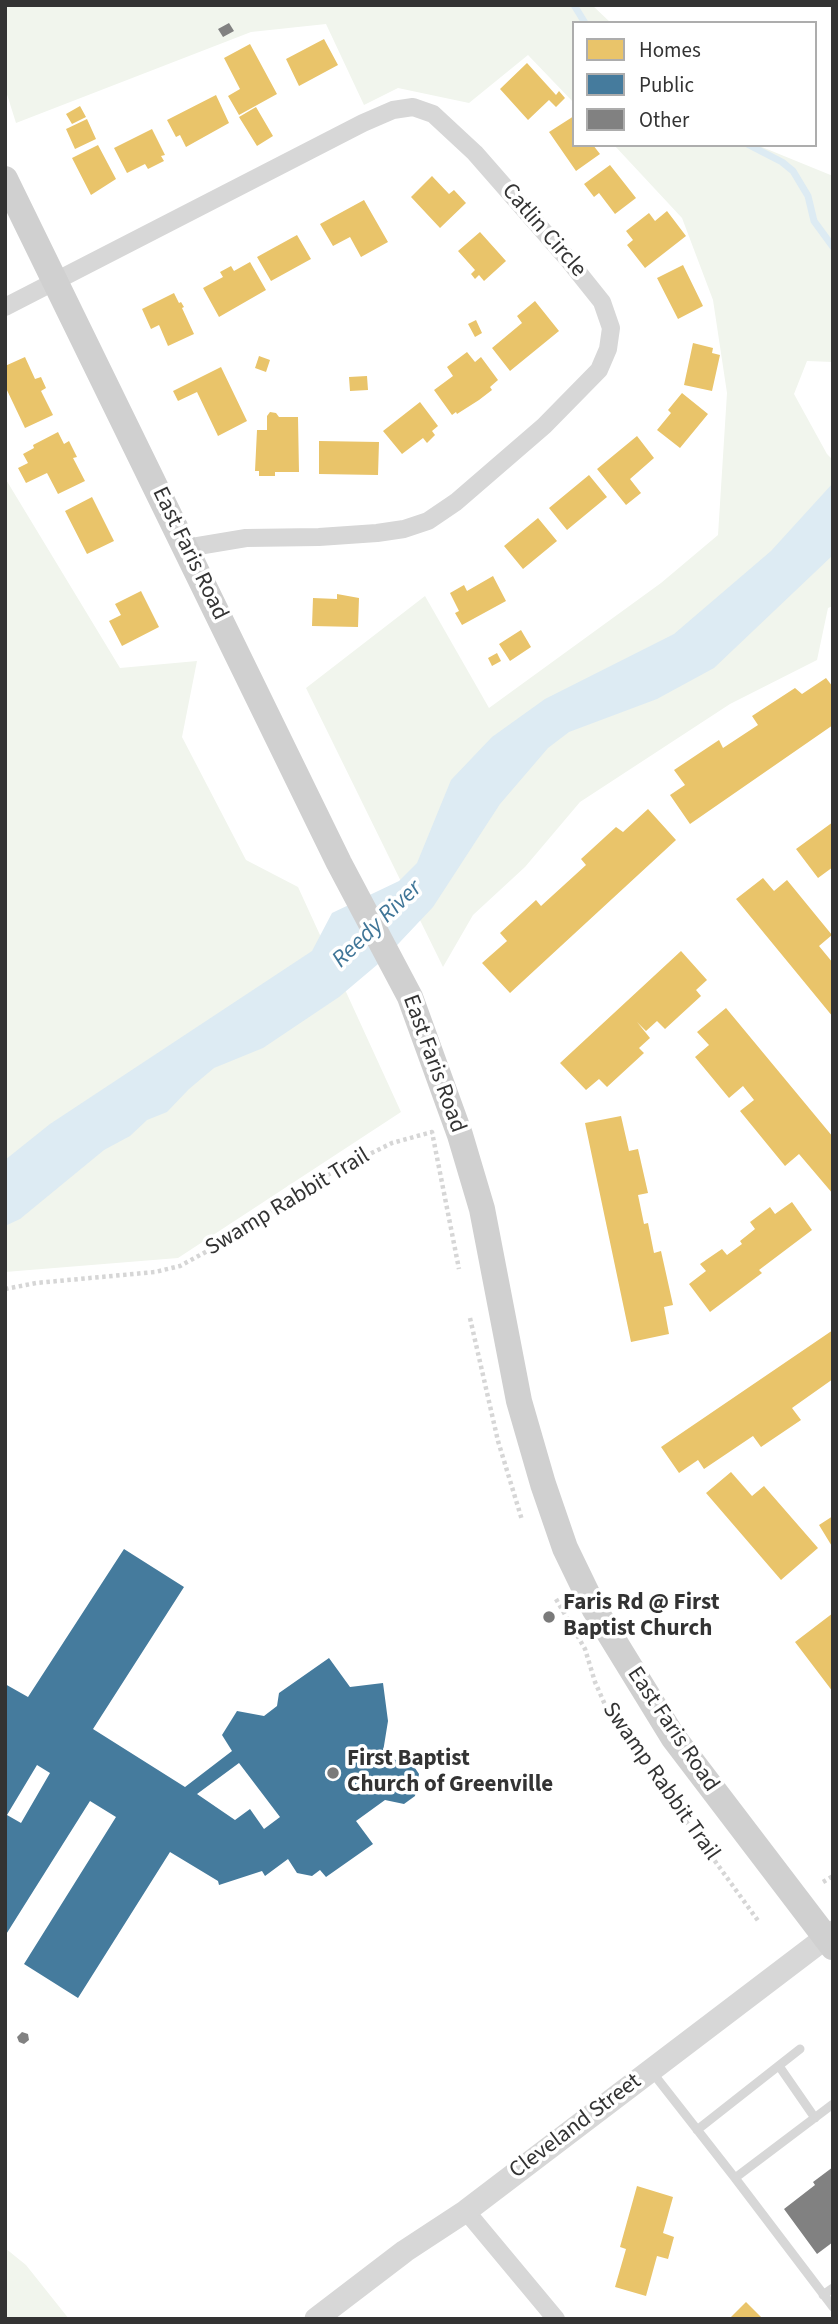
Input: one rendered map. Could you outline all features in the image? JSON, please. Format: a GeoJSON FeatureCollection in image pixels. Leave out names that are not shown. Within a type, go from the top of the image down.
{"type":"FeatureCollection","features":[{"type":"Feature","properties":{"kind":"main road","name":"East Faris Road"},"geometry":{"type":"LineString","coordinates":[[5,178],[339,863],[410,997],[456,1124],[482,1209],[519,1401],[565,1548],[595,1610],[673,1737],[830,1939]]}},
{"type":"Feature","properties":{"kind":"street","name":"Catlin Circle"},"geometry":{"type":"LineString","coordinates":[[5,307],[363,123],[393,110],[413,107],[433,114],[475,153],[602,302],[611,328],[608,349],[599,370],[544,425],[456,502],[428,521],[404,529],[377,533],[246,538],[186,548]]}},
{"type":"Feature","properties":{"kind":"street","name":"Cleveland Street"},"geometry":{"type":"LineString","coordinates":[[316,2319],[405,2251],[466,2211],[651,2070],[830,1939]]}},
{"type":"Feature","properties":{"kind":"street"},"geometry":{"type":"LineString","coordinates":[[466,2211],[556,2319]]}},
{"type":"Feature","properties":{"kind":"lane"},"geometry":{"type":"LineString","coordinates":[[697,2130],[800,2049]]}},
{"type":"Feature","properties":{"kind":"lane"},"geometry":{"type":"LineString","coordinates":[[779,2066],[815,2118]]}},
{"type":"Feature","properties":{"kind":"lane"},"geometry":{"type":"LineString","coordinates":[[651,2070],[833,2307]]}},
{"type":"Feature","properties":{"kind":"lane"},"geometry":{"type":"LineString","coordinates":[[735,2178],[833,2104]]}},
{"type":"Feature","properties":{"kind":"lane"},"geometry":{"type":"LineString","coordinates":[[823,2295],[833,2288]]}},
{"type":"Feature","properties":{"kind":"path","name":"Swamp Rabbit Trail"},"geometry":{"type":"LineString","coordinates":[[5,1289],[36,1283],[155,1272],[180,1266],[233,1237],[318,1179],[392,1143],[432,1132],[459,1269]]}},
{"type":"Feature","properties":{"kind":"path"},"geometry":{"type":"LineString","coordinates":[[470,1318],[498,1441],[522,1520]]}},
{"type":"Feature","properties":{"kind":"path","name":"Swamp Rabbit Trail"},"geometry":{"type":"LineString","coordinates":[[556,1599],[585,1649],[595,1682],[610,1716],[759,1922]]}},
{"type":"Feature","properties":{"kind":"path"},"geometry":{"type":"LineString","coordinates":[[823,1882],[833,1876]]}},
{"type":"Feature","properties":{"kind":"shaded area"},"geometry":{"type":"Polygon","coordinates":[[[5,5],[592,5],[609,21],[572,21],[572,101],[528,55],[469,103],[398,88],[364,105],[326,24],[251,32],[16,123],[5,88],[5,5]]]}},
{"type":"Feature","properties":{"kind":"shaded area"},"geometry":{"type":"Polygon","coordinates":[[[616,147],[762,147],[833,176],[833,362],[807,361],[794,394],[827,454],[833,460],[833,606],[828,608],[817,660],[730,704],[580,802],[525,867],[473,915],[443,967],[306,688],[425,596],[489,708],[661,583],[718,535],[727,393],[713,300],[682,218],[616,147]]]}},
{"type":"Feature","properties":{"kind":"shaded area"},"geometry":{"type":"Polygon","coordinates":[[[5,478],[120,668],[197,661],[182,737],[246,860],[298,887],[401,1112],[178,1258],[5,1272],[5,478]]]}},
{"type":"Feature","properties":{"kind":"shaded area"},"geometry":{"type":"Polygon","coordinates":[[[5,2248],[26,2265],[69,2319],[5,2319],[5,2248]]]}},
{"type":"Feature","properties":{"kind":"water","name":"Reedy River"},"geometry":{"type":"Polygon","coordinates":[[[833,483],[833,555],[714,668],[657,699],[569,732],[548,748],[500,804],[433,907],[384,959],[339,997],[263,1048],[214,1068],[167,1112],[147,1120],[130,1136],[104,1150],[20,1219],[5,1226],[5,1160],[50,1124],[312,951],[332,913],[399,881],[417,863],[451,780],[492,737],[545,699],[674,634],[771,551],[833,483]]]}},
{"type":"Feature","properties":{"kind":"building: Homes"},"geometry":{"type":"Polygon","coordinates":[[[324,39],[338,65],[299,86],[286,59],[324,39]]]}},
{"type":"Feature","properties":{"kind":"building: Homes"},"geometry":{"type":"Polygon","coordinates":[[[250,44],[277,94],[239,115],[228,96],[240,89],[224,58],[250,44]]]}},
{"type":"Feature","properties":{"kind":"building: Homes"},"geometry":{"type":"Polygon","coordinates":[[[527,63],[556,95],[559,91],[565,98],[556,107],[549,100],[528,120],[500,89],[527,63]]]}},
{"type":"Feature","properties":{"kind":"building: Homes"},"geometry":{"type":"Polygon","coordinates":[[[216,95],[229,123],[186,147],[180,135],[176,137],[167,120],[216,95]]]}},
{"type":"Feature","properties":{"kind":"building: Homes"},"geometry":{"type":"Polygon","coordinates":[[[80,106],[86,117],[72,124],[66,114],[80,106]]]}},
{"type":"Feature","properties":{"kind":"building: Homes"},"geometry":{"type":"Polygon","coordinates":[[[256,107],[273,136],[257,146],[239,117],[256,107]]]}},
{"type":"Feature","properties":{"kind":"building: Homes"},"geometry":{"type":"Polygon","coordinates":[[[572,117],[572,147],[595,147],[600,154],[576,171],[549,132],[572,117]]]}},
{"type":"Feature","properties":{"kind":"building: Homes"},"geometry":{"type":"Polygon","coordinates":[[[87,119],[96,139],[75,149],[66,129],[87,119]]]}},
{"type":"Feature","properties":{"kind":"building: Homes"},"geometry":{"type":"Polygon","coordinates":[[[152,129],[165,155],[161,156],[164,161],[148,169],[145,164],[127,173],[114,148],[152,129]]]}},
{"type":"Feature","properties":{"kind":"building: Homes"},"geometry":{"type":"Polygon","coordinates":[[[98,145],[116,179],[91,195],[72,158],[98,145]]]}},
{"type":"Feature","properties":{"kind":"building: Homes"},"geometry":{"type":"Polygon","coordinates":[[[610,165],[636,198],[615,214],[599,193],[594,197],[584,184],[610,165]]]}},
{"type":"Feature","properties":{"kind":"building: Homes"},"geometry":{"type":"Polygon","coordinates":[[[432,176],[449,194],[454,190],[466,203],[440,228],[411,197],[432,176]]]}},
{"type":"Feature","properties":{"kind":"building: Homes"},"geometry":{"type":"Polygon","coordinates":[[[364,200],[388,242],[361,257],[350,237],[333,246],[320,224],[364,200]]]}},
{"type":"Feature","properties":{"kind":"building: Homes"},"geometry":{"type":"Polygon","coordinates":[[[667,211],[686,236],[645,268],[627,245],[633,240],[626,231],[649,213],[655,221],[667,211]]]}},
{"type":"Feature","properties":{"kind":"building: Homes"},"geometry":{"type":"Polygon","coordinates":[[[480,232],[506,261],[484,281],[479,275],[475,279],[471,274],[475,270],[458,251],[480,232]]]}},
{"type":"Feature","properties":{"kind":"building: Homes"},"geometry":{"type":"Polygon","coordinates":[[[297,235],[311,259],[271,281],[257,257],[297,235]]]}},
{"type":"Feature","properties":{"kind":"building: Homes"},"geometry":{"type":"Polygon","coordinates":[[[250,262],[266,290],[219,317],[203,288],[223,277],[220,272],[231,266],[234,271],[250,262]]]}},
{"type":"Feature","properties":{"kind":"building: Homes"},"geometry":{"type":"Polygon","coordinates":[[[683,265],[703,306],[678,319],[657,278],[683,265]]]}},
{"type":"Feature","properties":{"kind":"building: Homes"},"geometry":{"type":"Polygon","coordinates":[[[174,293],[184,307],[182,308],[194,334],[168,346],[159,325],[151,329],[142,309],[174,293]]]}},
{"type":"Feature","properties":{"kind":"building: Homes"},"geometry":{"type":"Polygon","coordinates":[[[535,301],[559,331],[510,371],[492,348],[522,323],[517,316],[535,301]]]}},
{"type":"Feature","properties":{"kind":"building: Homes"},"geometry":{"type":"Polygon","coordinates":[[[476,320],[482,333],[475,337],[468,324],[476,320]]]}},
{"type":"Feature","properties":{"kind":"building: Homes"},"geometry":{"type":"Polygon","coordinates":[[[693,343],[713,348],[712,353],[720,355],[712,391],[684,385],[693,343]]]}},
{"type":"Feature","properties":{"kind":"building: Homes"},"geometry":{"type":"Polygon","coordinates":[[[467,352],[475,362],[481,357],[498,380],[490,387],[492,390],[479,400],[452,415],[434,390],[453,376],[447,367],[467,352]]]}},
{"type":"Feature","properties":{"kind":"building: Homes"},"geometry":{"type":"Polygon","coordinates":[[[259,356],[270,360],[266,372],[255,368],[259,356]]]}},
{"type":"Feature","properties":{"kind":"building: Homes"},"geometry":{"type":"Polygon","coordinates":[[[25,357],[35,379],[41,377],[46,388],[41,391],[53,415],[25,428],[5,386],[5,366],[25,357]]]}},
{"type":"Feature","properties":{"kind":"building: Homes"},"geometry":{"type":"Polygon","coordinates":[[[221,367],[247,421],[218,436],[197,392],[178,401],[173,391],[221,367]]]}},
{"type":"Feature","properties":{"kind":"building: Homes"},"geometry":{"type":"Polygon","coordinates":[[[367,376],[368,390],[350,391],[349,377],[367,376]]]}},
{"type":"Feature","properties":{"kind":"building: Homes"},"geometry":{"type":"Polygon","coordinates":[[[682,393],[708,414],[680,448],[657,430],[682,393]]]}},
{"type":"Feature","properties":{"kind":"building: Homes"},"geometry":{"type":"Polygon","coordinates":[[[420,402],[438,426],[432,431],[435,435],[427,443],[423,438],[402,454],[383,431],[420,402]]]}},
{"type":"Feature","properties":{"kind":"building: Homes"},"geometry":{"type":"Polygon","coordinates":[[[270,412],[279,417],[298,417],[299,472],[275,472],[275,476],[259,476],[259,471],[255,471],[257,430],[267,430],[267,416],[270,412]]]}},
{"type":"Feature","properties":{"kind":"building: Homes"},"geometry":{"type":"Polygon","coordinates":[[[58,432],[64,444],[69,441],[77,457],[73,458],[85,481],[58,494],[47,473],[26,483],[18,468],[28,463],[23,454],[34,448],[33,445],[58,432]]]}},
{"type":"Feature","properties":{"kind":"building: Homes"},"geometry":{"type":"Polygon","coordinates":[[[637,436],[654,458],[630,479],[641,493],[626,505],[597,469],[637,436]]]}},
{"type":"Feature","properties":{"kind":"building: Homes"},"geometry":{"type":"Polygon","coordinates":[[[319,441],[379,442],[378,475],[319,474],[319,441]]]}},
{"type":"Feature","properties":{"kind":"building: Homes"},"geometry":{"type":"Polygon","coordinates":[[[589,475],[607,497],[567,530],[549,508],[589,475]]]}},
{"type":"Feature","properties":{"kind":"building: Homes"},"geometry":{"type":"Polygon","coordinates":[[[92,497],[114,541],[87,554],[65,511],[92,497]]]}},
{"type":"Feature","properties":{"kind":"building: Homes"},"geometry":{"type":"Polygon","coordinates":[[[538,518],[557,541],[523,569],[504,546],[538,518]]]}},
{"type":"Feature","properties":{"kind":"building: Homes"},"geometry":{"type":"Polygon","coordinates":[[[493,576],[506,601],[462,625],[455,613],[459,611],[450,593],[464,585],[467,591],[493,576]]]}},
{"type":"Feature","properties":{"kind":"building: Homes"},"geometry":{"type":"Polygon","coordinates":[[[141,591],[159,627],[122,646],[109,621],[121,615],[115,604],[141,591]]]}},
{"type":"Feature","properties":{"kind":"building: Homes"},"geometry":{"type":"Polygon","coordinates":[[[337,594],[359,598],[358,627],[312,626],[313,598],[337,599],[337,594]]]}},
{"type":"Feature","properties":{"kind":"building: Homes"},"geometry":{"type":"Polygon","coordinates":[[[521,630],[531,647],[510,661],[499,644],[521,630]]]}},
{"type":"Feature","properties":{"kind":"building: Homes"},"geometry":{"type":"Polygon","coordinates":[[[497,653],[501,661],[492,666],[488,658],[497,653]]]}},
{"type":"Feature","properties":{"kind":"building: Homes"},"geometry":{"type":"Polygon","coordinates":[[[826,678],[833,687],[833,725],[690,824],[670,795],[685,785],[674,770],[719,740],[723,748],[758,725],[752,716],[795,688],[802,694],[826,678]]]}},
{"type":"Feature","properties":{"kind":"building: Homes"},"geometry":{"type":"Polygon","coordinates":[[[648,809],[676,840],[510,993],[482,963],[507,941],[500,933],[536,900],[541,906],[586,865],[581,859],[616,827],[623,832],[648,809]]]}},
{"type":"Feature","properties":{"kind":"building: Homes"},"geometry":{"type":"Polygon","coordinates":[[[833,822],[833,867],[818,878],[796,849],[833,822]]]}},
{"type":"Feature","properties":{"kind":"building: Homes"},"geometry":{"type":"Polygon","coordinates":[[[763,878],[774,891],[787,880],[832,935],[819,946],[833,963],[833,1017],[736,899],[763,878]]]}},
{"type":"Feature","properties":{"kind":"building: Homes"},"geometry":{"type":"Polygon","coordinates":[[[681,951],[707,980],[696,990],[701,996],[665,1029],[657,1021],[646,1031],[637,1022],[650,1038],[639,1048],[644,1053],[607,1087],[599,1079],[586,1090],[560,1063],[681,951]]]}},
{"type":"Feature","properties":{"kind":"building: Homes"},"geometry":{"type":"Polygon","coordinates":[[[726,1008],[833,1137],[833,1194],[799,1154],[785,1166],[740,1111],[754,1100],[743,1086],[729,1098],[695,1057],[709,1045],[697,1032],[726,1008]]]}},
{"type":"Feature","properties":{"kind":"building: Homes"},"geometry":{"type":"Polygon","coordinates":[[[621,1116],[629,1151],[638,1149],[648,1193],[638,1195],[644,1224],[648,1223],[654,1253],[661,1251],[673,1305],[664,1307],[669,1334],[631,1342],[585,1123],[621,1116]]]}},
{"type":"Feature","properties":{"kind":"building: Homes"},"geometry":{"type":"Polygon","coordinates":[[[792,1202],[812,1230],[759,1270],[762,1273],[710,1312],[689,1284],[706,1271],[700,1264],[722,1249],[727,1255],[742,1244],[740,1241],[755,1229],[750,1222],[770,1207],[775,1214],[792,1202]]]}},
{"type":"Feature","properties":{"kind":"building: Homes"},"geometry":{"type":"Polygon","coordinates":[[[833,1330],[833,1379],[792,1408],[801,1420],[761,1447],[753,1436],[704,1469],[698,1460],[679,1473],[661,1447],[833,1330]]]}},
{"type":"Feature","properties":{"kind":"building: Homes"},"geometry":{"type":"Polygon","coordinates":[[[731,1472],[752,1496],[764,1486],[818,1548],[781,1580],[706,1493],[731,1472]]]}},
{"type":"Feature","properties":{"kind":"building: Homes"},"geometry":{"type":"Polygon","coordinates":[[[833,1516],[833,1548],[819,1525],[833,1516]]]}},
{"type":"Feature","properties":{"kind":"building: Homes"},"geometry":{"type":"Polygon","coordinates":[[[833,1613],[833,1692],[795,1642],[833,1613]]]}},
{"type":"Feature","properties":{"kind":"building: Homes"},"geometry":{"type":"Polygon","coordinates":[[[637,2186],[673,2197],[663,2233],[674,2237],[668,2259],[657,2256],[646,2296],[615,2287],[626,2249],[620,2247],[637,2186]]]}},
{"type":"Feature","properties":{"kind":"building: Homes"},"geometry":{"type":"Polygon","coordinates":[[[746,2302],[763,2319],[729,2319],[746,2302]]]}},
{"type":"Feature","properties":{"kind":"building: Public","name":"First Baptist Church of Greenville"},"geometry":{"type":"Polygon","coordinates":[[[124,1549],[184,1587],[93,1729],[185,1787],[232,1751],[222,1735],[237,1711],[264,1716],[277,1706],[279,1693],[329,1658],[350,1687],[383,1683],[388,1721],[382,1758],[411,1762],[419,1774],[415,1796],[404,1804],[385,1800],[356,1821],[373,1844],[326,1877],[320,1870],[312,1876],[297,1873],[288,1859],[265,1876],[262,1871],[219,1885],[218,1881],[170,1852],[78,1998],[24,1964],[116,1817],[90,1801],[5,1936],[5,1684],[28,1697],[124,1549]],[[239,1763],[197,1794],[235,1820],[250,1809],[264,1829],[280,1817],[239,1763]],[[37,1765],[7,1815],[21,1823],[50,1773],[37,1765]]]}},
{"type":"Feature","properties":{"kind":"building: Other"},"geometry":{"type":"Polygon","coordinates":[[[229,23],[234,31],[223,37],[218,29],[229,23]]]}},
{"type":"Feature","properties":{"kind":"building: Other"},"geometry":{"type":"Polygon","coordinates":[[[22,2032],[28,2034],[29,2040],[24,2044],[19,2042],[17,2037],[22,2032]]]}},
{"type":"Feature","properties":{"kind":"building: Other"},"geometry":{"type":"Polygon","coordinates":[[[833,2167],[833,2242],[817,2254],[784,2209],[833,2167]]]}},
{"type":"Feature","properties":{"kind":"waterway"},"geometry":{"type":"LineString","coordinates":[[574,5],[584,21]]}},
{"type":"Feature","properties":{"kind":"waterway"},"geometry":{"type":"LineString","coordinates":[[753,147],[793,171],[808,196],[814,221],[833,247]]}},
{"type":"Feature","properties":{"kind":"place","name":"Faris Rd @ First Baptist Church"},"geometry":{"type":"Point","coordinates":[549,1617]}},
{"type":"Feature","properties":{"kind":"place","name":"First Baptist Church of Greenville"},"geometry":{"type":"Point","coordinates":[333,1773]}}]}
